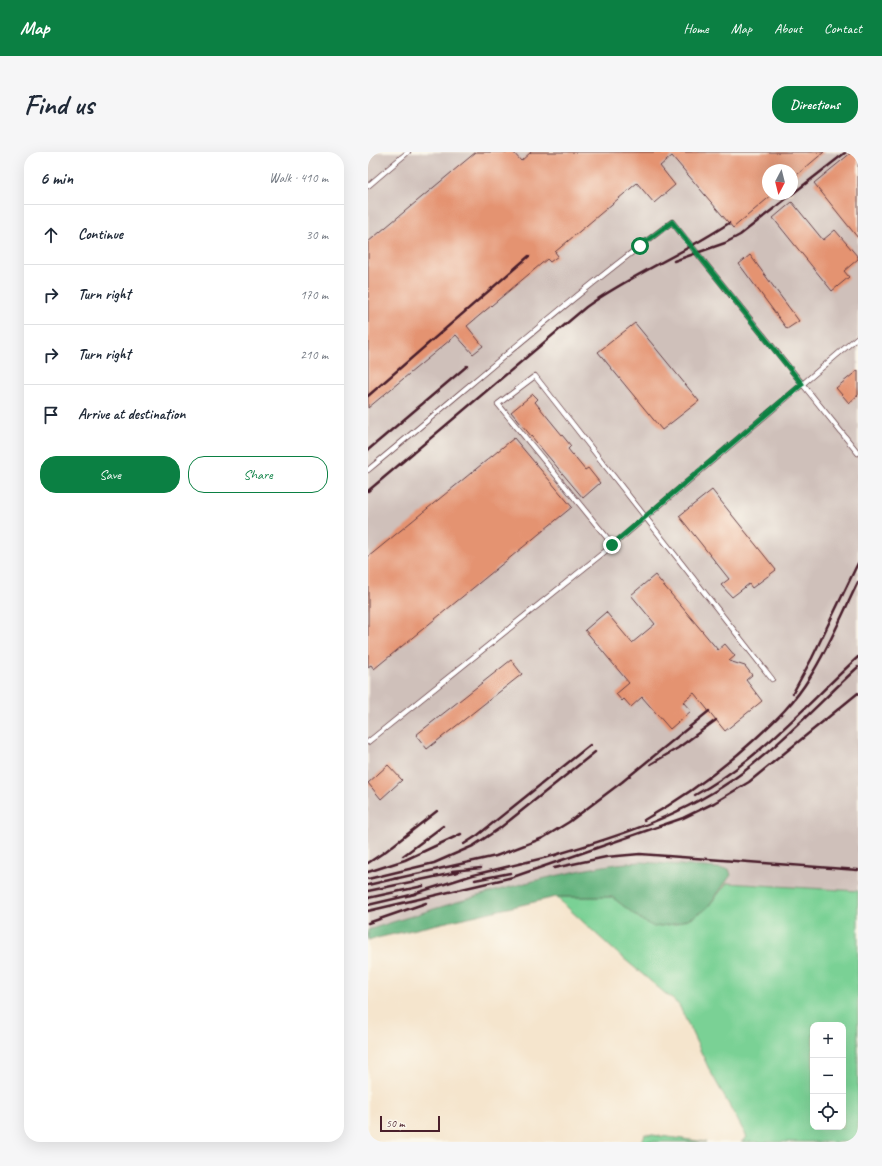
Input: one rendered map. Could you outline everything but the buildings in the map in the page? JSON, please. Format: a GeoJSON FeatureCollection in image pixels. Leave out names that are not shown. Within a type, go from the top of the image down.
{"type":"FeatureCollection","features":[{"type":"Feature","properties":{"kind":"lane"},"geometry":{"type":"LineString","coordinates":[[368,186],[408,152]]}},
{"type":"Feature","properties":{"kind":"lane"},"geometry":{"type":"LineString","coordinates":[[368,470],[538,329],[640,246],[672,222],[858,453]]}},
{"type":"Feature","properties":{"kind":"lane"},"geometry":{"type":"LineString","coordinates":[[368,742],[612,545],[645,515],[858,336]]}},
{"type":"Feature","properties":{"kind":"lane"},"geometry":{"type":"LineString","coordinates":[[612,545],[498,404],[535,376],[772,679]]}},
{"type":"Feature","properties":{"kind":"shaded area"},"geometry":{"type":"Polygon","coordinates":[[[373,152],[858,152],[858,891],[640,877],[368,940],[368,156],[373,152]]]}},
{"type":"Feature","properties":{"kind":"green space"},"geometry":{"type":"Polygon","coordinates":[[[642,862],[729,869],[731,875],[707,908],[693,917],[674,924],[654,927],[643,921],[612,897],[556,897],[368,940],[368,930],[524,883],[582,870],[642,862]]]}},
{"type":"Feature","properties":{"kind":"green space"},"geometry":{"type":"Polygon","coordinates":[[[727,883],[858,891],[858,1142],[741,1142],[747,1137],[709,1069],[679,1005],[616,952],[556,897],[612,897],[643,921],[674,924],[693,917],[707,908],[727,883]]]}},
{"type":"Feature","properties":{"kind":"green space"},"geometry":{"type":"Polygon","coordinates":[[[645,1134],[706,1142],[642,1142],[645,1134]]]}},
{"type":"Feature","properties":{"kind":"railway"},"geometry":{"type":"LineString","coordinates":[[674,261],[725,243],[740,235],[846,152]]}},
{"type":"Feature","properties":{"kind":"railway"},"geometry":{"type":"LineString","coordinates":[[368,491],[586,307],[603,295],[694,245],[729,223]]}},
{"type":"Feature","properties":{"kind":"railway"},"geometry":{"type":"LineString","coordinates":[[368,396],[529,256]]}},
{"type":"Feature","properties":{"kind":"railway"},"geometry":{"type":"LineString","coordinates":[[368,450],[467,366]]}},
{"type":"Feature","properties":{"kind":"railway"},"geometry":{"type":"LineString","coordinates":[[793,693],[812,658],[858,563]]}},
{"type":"Feature","properties":{"kind":"railway"},"geometry":{"type":"LineString","coordinates":[[644,820],[688,793],[728,763],[770,726],[784,711],[798,695],[817,666],[858,582]]}},
{"type":"Feature","properties":{"kind":"railway"},"geometry":{"type":"LineString","coordinates":[[695,795],[740,766],[761,749],[858,657]]}},
{"type":"Feature","properties":{"kind":"railway"},"geometry":{"type":"LineString","coordinates":[[551,856],[601,841],[650,823],[674,813],[720,788],[742,773],[772,748],[858,667]]}},
{"type":"Feature","properties":{"kind":"railway"},"geometry":{"type":"LineString","coordinates":[[368,911],[513,877],[683,818],[714,803],[749,782],[858,693]]}},
{"type":"Feature","properties":{"kind":"railway"},"geometry":{"type":"LineString","coordinates":[[394,879],[496,856],[543,838],[569,822],[622,782],[709,711]]}},
{"type":"Feature","properties":{"kind":"railway"},"geometry":{"type":"LineString","coordinates":[[651,764],[678,748],[716,720]]}},
{"type":"Feature","properties":{"kind":"railway"},"geometry":{"type":"LineString","coordinates":[[464,844],[478,835],[590,745]]}},
{"type":"Feature","properties":{"kind":"railway"},"geometry":{"type":"LineString","coordinates":[[368,879],[434,863],[473,846],[500,828],[595,752]]}},
{"type":"Feature","properties":{"kind":"railway"},"geometry":{"type":"LineString","coordinates":[[368,863],[386,851],[437,811]]}},
{"type":"Feature","properties":{"kind":"railway"},"geometry":{"type":"LineString","coordinates":[[403,856],[443,826]]}},
{"type":"Feature","properties":{"kind":"railway"},"geometry":{"type":"LineString","coordinates":[[368,872],[405,860],[461,834]]}},
{"type":"Feature","properties":{"kind":"railway"},"geometry":{"type":"LineString","coordinates":[[554,868],[606,857],[640,854],[858,870]]}},
{"type":"Feature","properties":{"kind":"railway"},"geometry":{"type":"LineString","coordinates":[[410,895],[473,875],[556,855]]}},
{"type":"Feature","properties":{"kind":"railway"},"geometry":{"type":"LineString","coordinates":[[452,871],[481,868]]}},
{"type":"Feature","properties":{"kind":"railway"},"geometry":{"type":"LineString","coordinates":[[368,891],[458,872]]}},
{"type":"Feature","properties":{"kind":"railway"},"geometry":{"type":"LineString","coordinates":[[475,880],[510,873]]}},
{"type":"Feature","properties":{"kind":"railway"},"geometry":{"type":"LineString","coordinates":[[368,885],[398,878]]}},
{"type":"Feature","properties":{"kind":"railway"},"geometry":{"type":"LineString","coordinates":[[368,898],[423,886]]}},
{"type":"Feature","properties":{"kind":"railway"},"geometry":{"type":"LineString","coordinates":[[368,905],[415,894]]}},
{"type":"Feature","properties":{"kind":"railway"},"geometry":{"type":"LineString","coordinates":[[368,923],[426,903]]}},
{"type":"Feature","properties":{"kind":"route"},"geometry":{"type":"LineString","coordinates":[[612,545],[645,515],[802,384],[699,253],[672,222],[640,246]]}}]}
